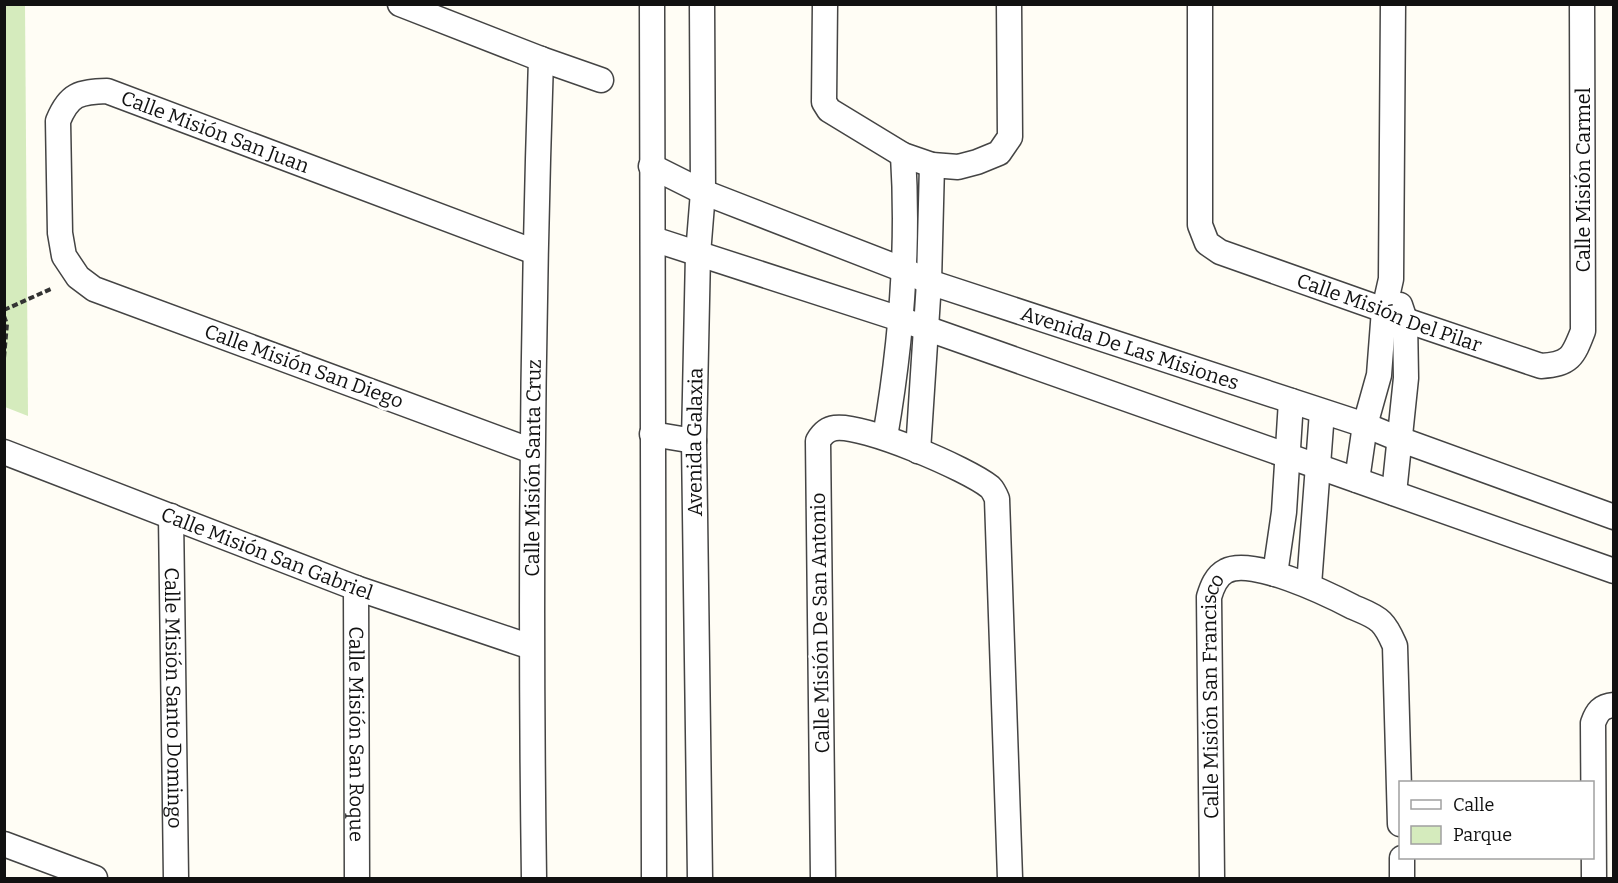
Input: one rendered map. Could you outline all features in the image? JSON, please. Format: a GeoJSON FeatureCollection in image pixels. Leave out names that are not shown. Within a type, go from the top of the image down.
{"type":"FeatureCollection","features":[{"type":"Feature","properties":{"kind":"street"},"geometry":{"type":"LineString","coordinates":[[399,4],[601,80]]}},
{"type":"Feature","properties":{"kind":"street"},"geometry":{"type":"LineString","coordinates":[[652,4],[654,879]]}},
{"type":"Feature","properties":{"kind":"street","name":"Avenida Galaxia"},"geometry":{"type":"LineString","coordinates":[[700,879],[694,441],[698,254],[703,192],[702,4]]}},
{"type":"Feature","properties":{"kind":"street"},"geometry":{"type":"LineString","coordinates":[[825,4],[824,102],[826,107],[832,114],[903,155],[932,165],[958,167],[999,153],[1010,137],[1009,4]]}},
{"type":"Feature","properties":{"kind":"street","name":"Calle Misión Del Pilar"},"geometry":{"type":"LineString","coordinates":[[1200,4],[1200,225],[1207,243],[1220,252],[1542,366],[1560,365],[1574,353]]}},
{"type":"Feature","properties":{"kind":"street"},"geometry":{"type":"LineString","coordinates":[[1393,4],[1391,279],[1406,378],[1394,493]]}},
{"type":"Feature","properties":{"kind":"street","name":"Calle Misión Carmel"},"geometry":{"type":"LineString","coordinates":[[1574,353],[1583,332],[1582,4]]}},
{"type":"Feature","properties":{"kind":"street","name":"Calle Misión Santa Cruz"},"geometry":{"type":"LineString","coordinates":[[534,879],[531,648],[532,451],[541,59]]}},
{"type":"Feature","properties":{"kind":"street","name":"Calle Misión San Juan"},"geometry":{"type":"LineString","coordinates":[[78,277],[64,256],[60,233],[58,122],[64,105],[77,94],[107,91],[535,252]]}},
{"type":"Feature","properties":{"kind":"street"},"geometry":{"type":"LineString","coordinates":[[885,437],[895,377],[904,270],[906,201],[903,155]]}},
{"type":"Feature","properties":{"kind":"street"},"geometry":{"type":"LineString","coordinates":[[918,451],[929,282],[932,165]]}},
{"type":"Feature","properties":{"kind":"street","name":"Avenida De Las Misiones"},"geometry":{"type":"LineString","coordinates":[[651,166],[703,192],[904,270],[929,282],[1365,425],[1399,440],[1614,517]]}},
{"type":"Feature","properties":{"kind":"street"},"geometry":{"type":"LineString","coordinates":[[653,239],[900,319],[1614,571]]}},
{"type":"Feature","properties":{"kind":"street","name":"Calle Misión San Diego"},"geometry":{"type":"LineString","coordinates":[[78,277],[94,289],[532,451]]}},
{"type":"Feature","properties":{"kind":"street"},"geometry":{"type":"LineString","coordinates":[[1357,480],[1365,425],[1395,315]]}},
{"type":"Feature","properties":{"kind":"street"},"geometry":{"type":"LineString","coordinates":[[1275,574],[1282,527],[1291,401]]}},
{"type":"Feature","properties":{"kind":"street"},"geometry":{"type":"LineString","coordinates":[[1309,585],[1322,412]]}},
{"type":"Feature","properties":{"kind":"street","name":"Calle Misión De San Antonio"},"geometry":{"type":"LineString","coordinates":[[823,879],[818,441],[823,433],[837,427],[885,437],[918,451],[979,480],[992,489],[997,499],[1011,879]]}},
{"type":"Feature","properties":{"kind":"street"},"geometry":{"type":"LineString","coordinates":[[652,434],[694,441]]}},
{"type":"Feature","properties":{"kind":"street","name":"Calle Misión San Gabriel"},"geometry":{"type":"LineString","coordinates":[[4,452],[356,588],[531,648]]}},
{"type":"Feature","properties":{"kind":"street","name":"Calle Misión Santo Domingo"},"geometry":{"type":"LineString","coordinates":[[171,516],[176,879]]}},
{"type":"Feature","properties":{"kind":"street","name":"Calle Misión San Francisco"},"geometry":{"type":"LineString","coordinates":[[1212,879],[1209,597],[1214,583],[1226,571],[1239,568],[1275,574],[1309,585],[1380,620],[1389,630],[1395,646],[1400,781]]}},
{"type":"Feature","properties":{"kind":"street","name":"Calle Misión San Roque"},"geometry":{"type":"LineString","coordinates":[[356,588],[357,879]]}},
{"type":"Feature","properties":{"kind":"street"},"geometry":{"type":"LineString","coordinates":[[1593,781],[1593,723],[1597,711],[1608,705],[1614,705]]}},
{"type":"Feature","properties":{"kind":"street"},"geometry":{"type":"LineString","coordinates":[[4,844],[95,879]]}},
{"type":"Feature","properties":{"kind":"street"},"geometry":{"type":"LineString","coordinates":[[1401,859],[1402,879]]}},
{"type":"Feature","properties":{"kind":"street"},"geometry":{"type":"LineString","coordinates":[[1594,859],[1594,879]]}},
{"type":"Feature","properties":{"kind":"path"},"geometry":{"type":"LineString","coordinates":[[4,310],[78,277]]}},
{"type":"Feature","properties":{"kind":"path"},"geometry":{"type":"LineString","coordinates":[[4,316],[7,324],[4,358]]}},
{"type":"Feature","properties":{"kind":"green space"},"geometry":{"type":"Polygon","coordinates":[[[4,5],[25,5],[28,416],[5,407],[4,5]]]}}]}
